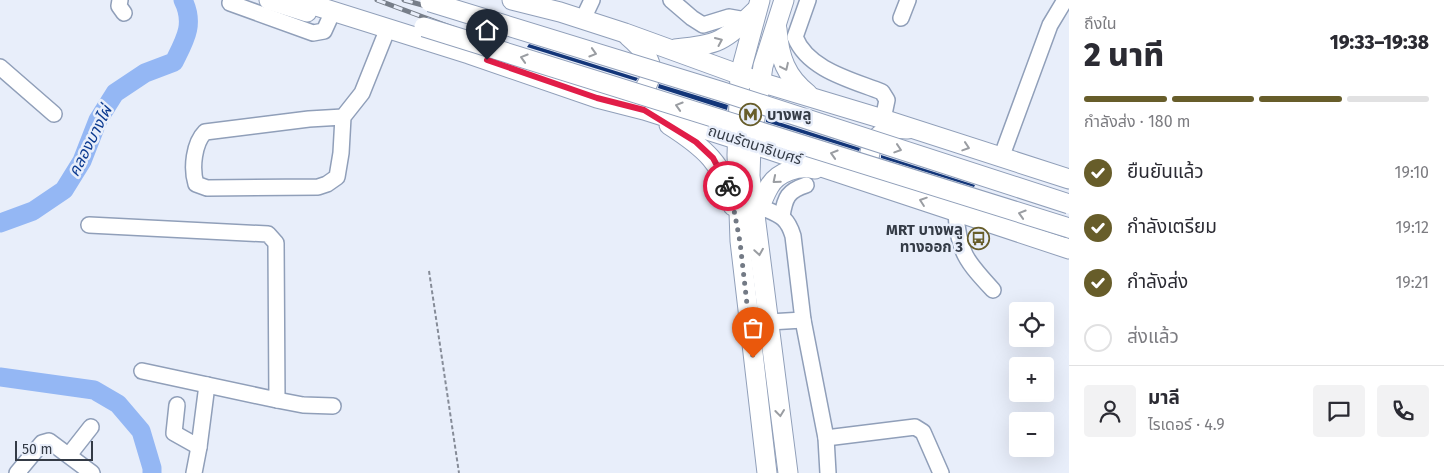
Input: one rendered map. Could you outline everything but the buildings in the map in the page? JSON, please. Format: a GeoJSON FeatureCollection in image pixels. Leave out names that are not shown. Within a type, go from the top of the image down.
{"type":"FeatureCollection","features":[{"type":"Feature","properties":{"kind":"main road"},"geometry":{"type":"LineString","coordinates":[[269,0],[364,31],[380,26]]}},
{"type":"Feature","properties":{"kind":"main road","name":"ถนนรัตนาธิเบศร์"},"geometry":{"type":"LineString","coordinates":[[296,0],[610,102],[644,110],[744,142],[1069,249]]}},
{"type":"Feature","properties":{"kind":"main road","name":"ถนนรัตนาธิเบศร์"},"geometry":{"type":"LineString","coordinates":[[337,0],[1069,228]]}},
{"type":"Feature","properties":{"kind":"main road"},"geometry":{"type":"LineString","coordinates":[[512,0],[583,19],[760,82],[883,119],[1069,179]]}},
{"type":"Feature","properties":{"kind":"main road"},"geometry":{"type":"LineString","coordinates":[[784,0],[763,66],[744,142],[757,211],[788,473]]}},
{"type":"Feature","properties":{"kind":"main road"},"geometry":{"type":"LineString","coordinates":[[426,1],[720,91],[1069,204]]}},
{"type":"Feature","properties":{"kind":"main road"},"geometry":{"type":"LineString","coordinates":[[754,15],[774,32],[784,68],[792,79],[814,98]]}},
{"type":"Feature","properties":{"kind":"main road"},"geometry":{"type":"LineString","coordinates":[[672,50],[709,45],[726,38],[754,15]]}},
{"type":"Feature","properties":{"kind":"main road"},"geometry":{"type":"LineString","coordinates":[[740,242],[744,142],[740,74],[754,15]]}},
{"type":"Feature","properties":{"kind":"main road"},"geometry":{"type":"LineString","coordinates":[[610,102],[623,104],[634,100],[648,85],[651,70],[648,58],[640,47],[625,33]]}},
{"type":"Feature","properties":{"kind":"main road"},"geometry":{"type":"LineString","coordinates":[[644,110],[696,142],[713,158],[724,176],[731,194],[740,242],[767,473]]}},
{"type":"Feature","properties":{"kind":"main road"},"geometry":{"type":"LineString","coordinates":[[895,191],[877,181],[871,173],[868,159],[870,150],[881,135],[892,129],[908,129],[919,132]]}},
{"type":"Feature","properties":{"kind":"main road"},"geometry":{"type":"LineString","coordinates":[[757,211],[769,186],[777,177],[793,169],[811,168],[855,178]]}},
{"type":"Feature","properties":{"kind":"street"},"geometry":{"type":"LineString","coordinates":[[583,19],[592,0]]}},
{"type":"Feature","properties":{"kind":"street"},"geometry":{"type":"LineString","coordinates":[[671,0],[703,25],[729,17],[754,15]]}},
{"type":"Feature","properties":{"kind":"street"},"geometry":{"type":"LineString","coordinates":[[808,0],[795,37],[798,44],[817,63],[825,68],[885,95],[887,100],[883,119]]}},
{"type":"Feature","properties":{"kind":"street"},"geometry":{"type":"LineString","coordinates":[[901,18],[908,0]]}},
{"type":"Feature","properties":{"kind":"street"},"geometry":{"type":"LineString","coordinates":[[1001,158],[1050,25],[1066,0]]}},
{"type":"Feature","properties":{"kind":"street"},"geometry":{"type":"LineString","coordinates":[[230,3],[313,33],[324,31],[329,20]]}},
{"type":"Feature","properties":{"kind":"street"},"geometry":{"type":"LineString","coordinates":[[343,117],[309,118],[205,132],[197,143],[193,176],[196,184],[207,188],[318,187],[327,184],[337,176],[341,153],[343,117],[362,93],[380,26]]}},
{"type":"Feature","properties":{"kind":"street"},"geometry":{"type":"LineString","coordinates":[[0,67],[54,114]]}},
{"type":"Feature","properties":{"kind":"street"},"geometry":{"type":"LineString","coordinates":[[782,216],[788,196],[794,189],[806,185]]}},
{"type":"Feature","properties":{"kind":"street"},"geometry":{"type":"LineString","coordinates":[[757,211],[782,216],[789,224],[793,236],[803,320],[826,438],[828,473]]}},
{"type":"Feature","properties":{"kind":"street"},"geometry":{"type":"LineString","coordinates":[[956,213],[957,233],[966,258],[993,290]]}},
{"type":"Feature","properties":{"kind":"street"},"geometry":{"type":"LineString","coordinates":[[89,225],[268,234],[273,237],[276,243],[277,400]]}},
{"type":"Feature","properties":{"kind":"street"},"geometry":{"type":"LineString","coordinates":[[769,322],[803,320]]}},
{"type":"Feature","properties":{"kind":"street"},"geometry":{"type":"LineString","coordinates":[[142,371],[303,405],[333,406]]}},
{"type":"Feature","properties":{"kind":"street"},"geometry":{"type":"LineString","coordinates":[[194,473],[207,385]]}},
{"type":"Feature","properties":{"kind":"street"},"geometry":{"type":"LineString","coordinates":[[177,405],[174,433],[199,447]]}},
{"type":"Feature","properties":{"kind":"street"},"geometry":{"type":"LineString","coordinates":[[69,455],[91,427]]}},
{"type":"Feature","properties":{"kind":"street"},"geometry":{"type":"LineString","coordinates":[[826,438],[914,427],[919,428],[923,432],[941,473]]}},
{"type":"Feature","properties":{"kind":"street"},"geometry":{"type":"LineString","coordinates":[[17,473],[42,443],[49,441],[92,473]]}},
{"type":"Feature","properties":{"kind":"path"},"geometry":{"type":"LineString","coordinates":[[429,271],[459,473]]}},
{"type":"Feature","properties":{"kind":"waterway","name":"คลองบางไผ่"},"geometry":{"type":"LineString","coordinates":[[0,223],[33,211],[64,190],[82,161],[98,120],[115,93],[145,73],[174,62],[187,32],[188,17],[183,0]]}},
{"type":"Feature","properties":{"kind":"waterway","name":"คลองบางไผ่"},"geometry":{"type":"LineString","coordinates":[[0,377],[94,390],[118,404],[141,431],[152,473]]}},
{"type":"Feature","properties":{"kind":"railway"},"geometry":{"type":"LineString","coordinates":[[377,0],[515,51],[962,193],[1069,221]]}},
{"type":"Feature","properties":{"kind":"railway"},"geometry":{"type":"LineString","coordinates":[[404,0],[521,32],[968,173],[1069,209]]}},
{"type":"Feature","properties":{"kind":"way so far"},"geometry":{"type":"LineString","coordinates":[[728,186],[740,242],[753,358]]}},
{"type":"Feature","properties":{"kind":"place","name":"บางพลู"},"geometry":{"type":"Point","coordinates":[751,115]}},
{"type":"Feature","properties":{"kind":"place","name":"MRT บางพลู ทางออก 3"},"geometry":{"type":"Point","coordinates":[979,239]}},
{"type":"Feature","properties":{"kind":"route"},"geometry":{"type":"LineString","coordinates":[[487,60],[597,98],[644,110],[696,142],[713,158],[728,186]]}}]}
